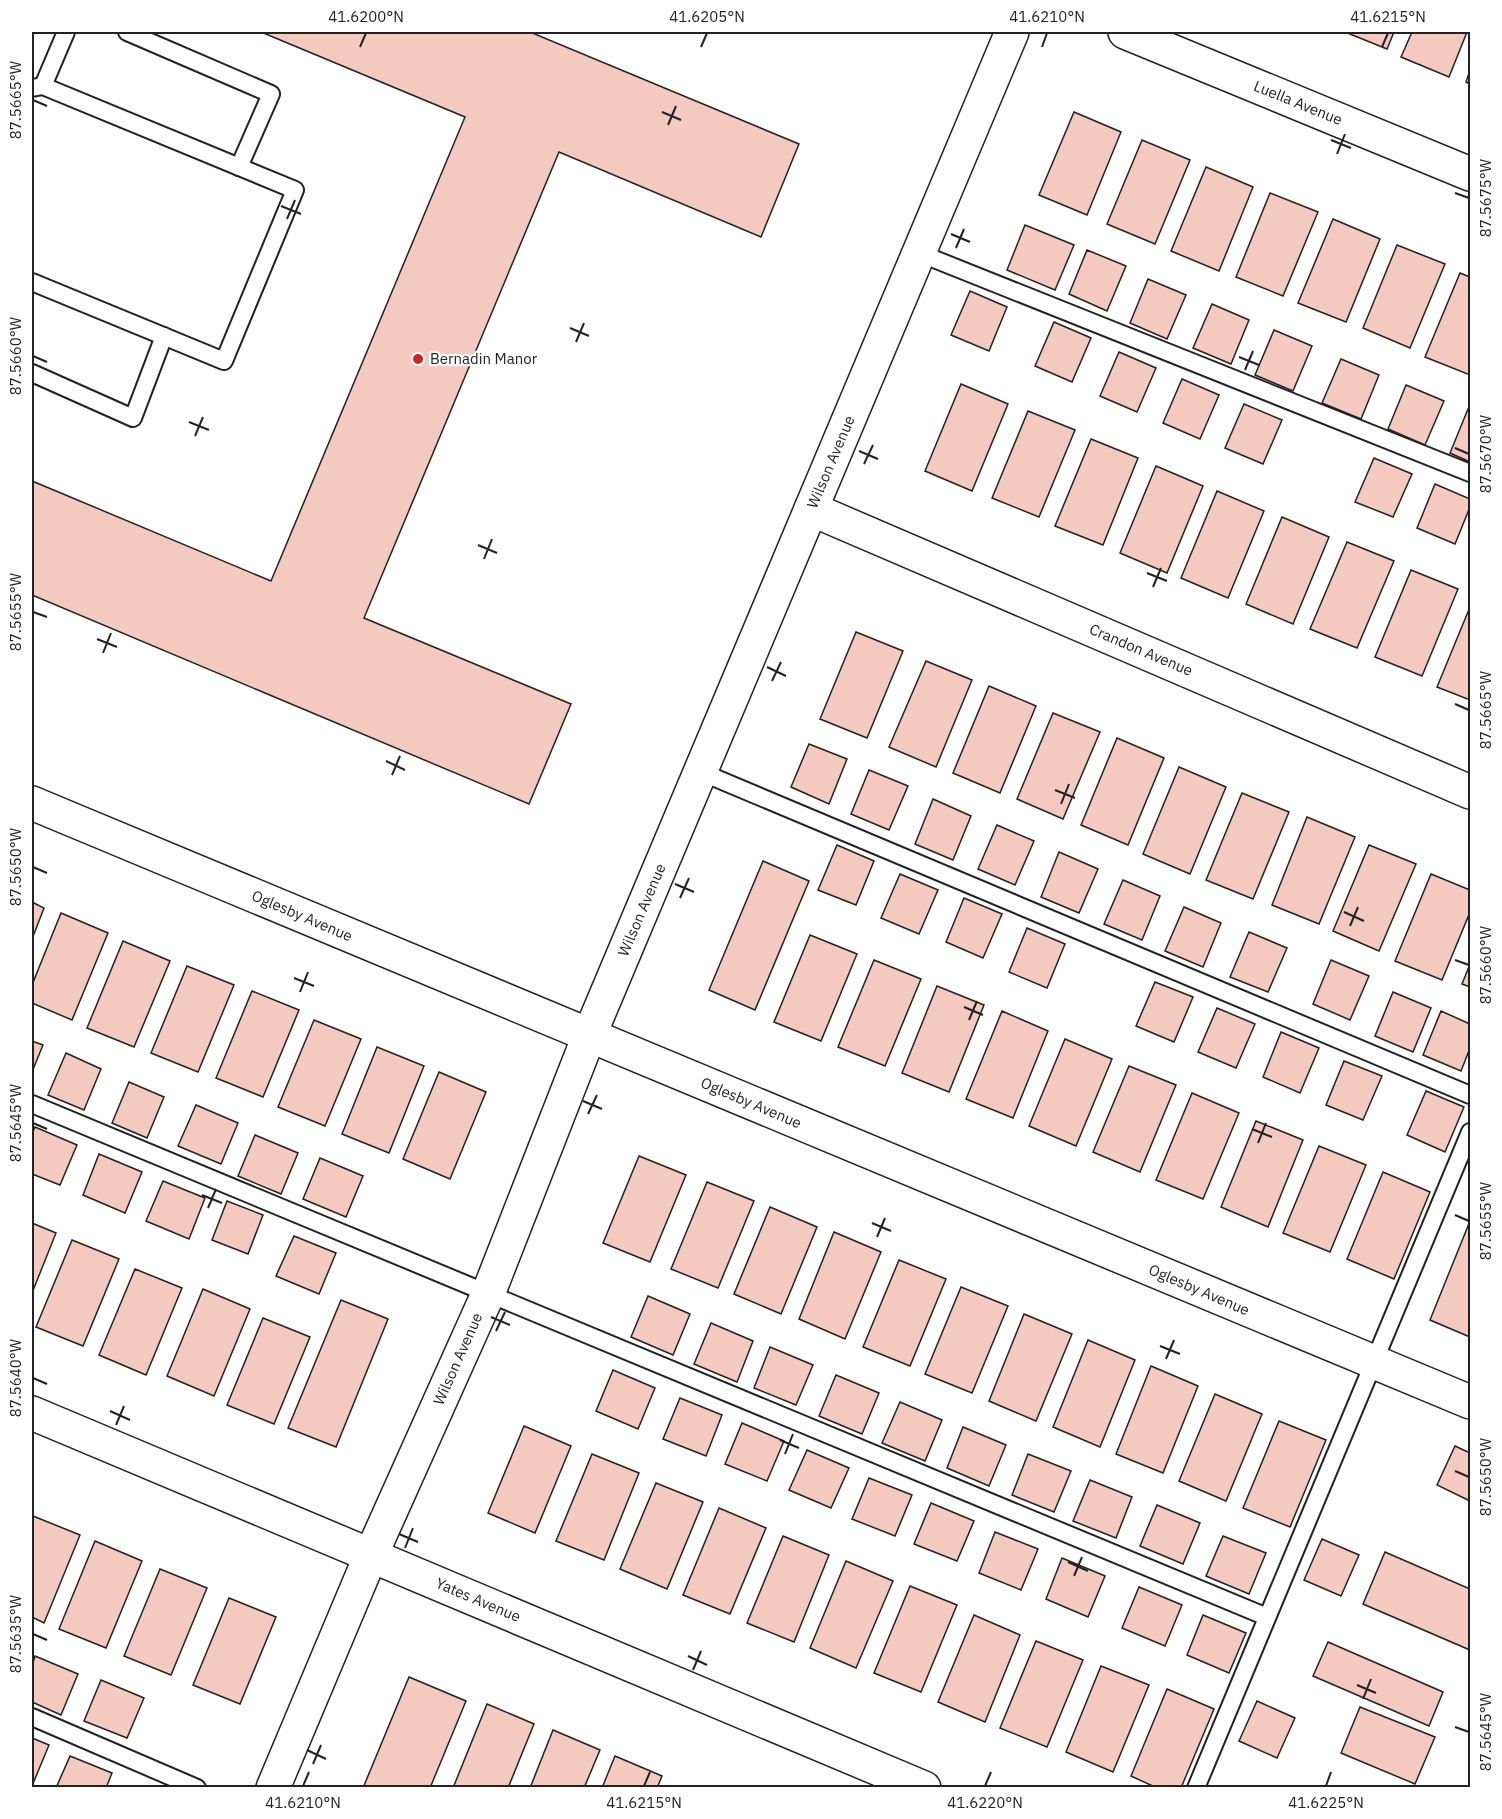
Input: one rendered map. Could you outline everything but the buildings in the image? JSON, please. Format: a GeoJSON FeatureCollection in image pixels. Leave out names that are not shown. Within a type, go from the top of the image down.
{"type":"FeatureCollection","features":[{"type":"Feature","properties":{"kind":"street","name":"Wilson Avenue"},"geometry":{"type":"LineString","coordinates":[[273,1788],[371,1555],[488,1294],[589,1036],[1012,32]]}},
{"type":"Feature","properties":{"kind":"street","name":"Luella Avenue"},"geometry":{"type":"LineString","coordinates":[[1125,32],[1470,174]]}},
{"type":"Feature","properties":{"kind":"street","name":"Crandon Avenue"},"geometry":{"type":"LineString","coordinates":[[811,509],[1470,792]]}},
{"type":"Feature","properties":{"kind":"street","name":"Oglesby Avenue"},"geometry":{"type":"LineString","coordinates":[[32,803],[1470,1402]]}},
{"type":"Feature","properties":{"kind":"street","name":"Yates Avenue"},"geometry":{"type":"LineString","coordinates":[[32,1413],[924,1788]]}},
{"type":"Feature","properties":{"kind":"lane"},"geometry":{"type":"LineString","coordinates":[[32,282],[224,361],[295,190],[37,87],[66,32]]}},
{"type":"Feature","properties":{"kind":"lane"},"geometry":{"type":"LineString","coordinates":[[126,32],[271,94],[239,167]]}},
{"type":"Feature","properties":{"kind":"lane"},"geometry":{"type":"LineString","coordinates":[[919,253],[1470,473]]}},
{"type":"Feature","properties":{"kind":"lane"},"geometry":{"type":"LineString","coordinates":[[32,373],[133,418],[164,336]]}},
{"type":"Feature","properties":{"kind":"lane"},"geometry":{"type":"LineString","coordinates":[[700,772],[1470,1095]]}},
{"type":"Feature","properties":{"kind":"lane"},"geometry":{"type":"LineString","coordinates":[[32,1104],[1267,1617]]}},
{"type":"Feature","properties":{"kind":"lane"},"geometry":{"type":"LineString","coordinates":[[1196,1788],[1470,1132]]}},
{"type":"Feature","properties":{"kind":"lane"},"geometry":{"type":"LineString","coordinates":[[32,1717],[197,1788]]}},
{"type":"Feature","properties":{"kind":"place","name":"Bernadin Manor"},"geometry":{"type":"Point","coordinates":[418,359]}}]}
